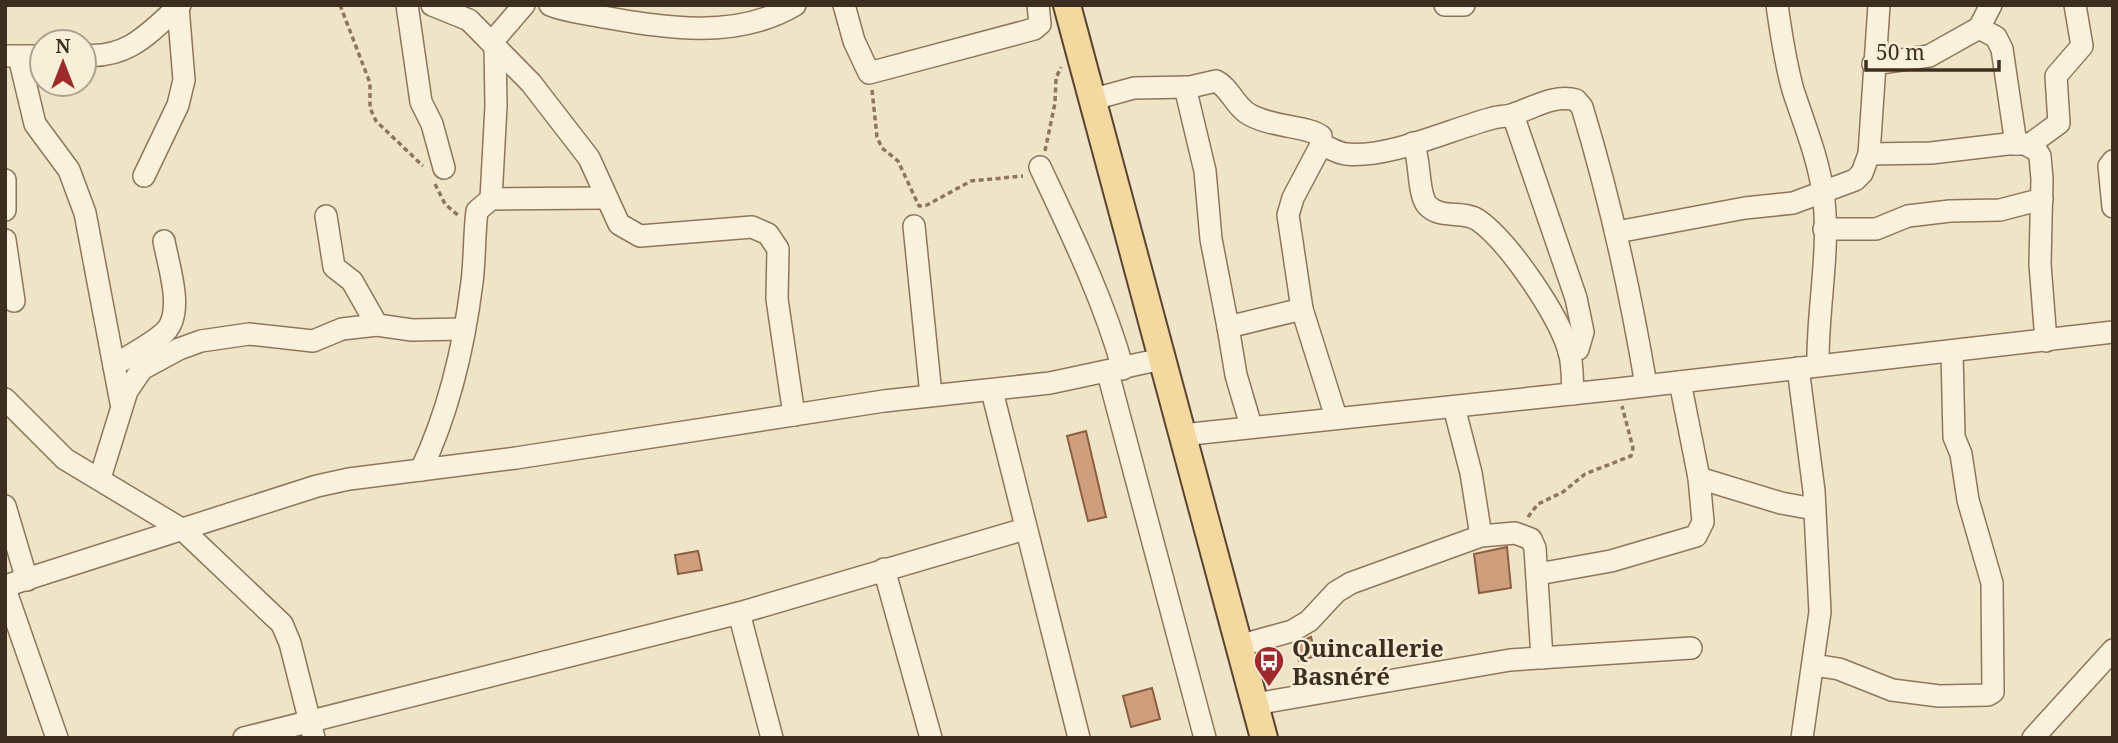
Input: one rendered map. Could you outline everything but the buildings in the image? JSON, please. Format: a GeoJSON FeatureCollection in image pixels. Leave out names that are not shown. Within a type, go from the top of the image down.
{"type":"FeatureCollection","features":[{"type":"Feature","properties":{"kind":"main road"},"geometry":{"type":"LineString","coordinates":[[1068,5],[1264,738]]}},
{"type":"Feature","properties":{"kind":"street"},"geometry":{"type":"LineString","coordinates":[[407,5],[421,102],[432,124],[434,172]]}},
{"type":"Feature","properties":{"kind":"street"},"geometry":{"type":"LineString","coordinates":[[432,5],[469,20],[531,83],[589,158],[619,224],[640,236],[752,227],[768,233],[778,249],[777,299],[794,415]]}},
{"type":"Feature","properties":{"kind":"street"},"geometry":{"type":"LineString","coordinates":[[491,200],[496,106],[494,44],[524,5]]}},
{"type":"Feature","properties":{"kind":"street"},"geometry":{"type":"LineString","coordinates":[[550,5],[672,29],[728,28],[784,12],[795,5]]}},
{"type":"Feature","properties":{"kind":"street"},"geometry":{"type":"LineString","coordinates":[[844,5],[854,41],[869,72],[1034,29],[1040,24],[1038,5]]}},
{"type":"Feature","properties":{"kind":"street"},"geometry":{"type":"LineString","coordinates":[[1027,5],[1034,29]]}},
{"type":"Feature","properties":{"kind":"street"},"geometry":{"type":"LineString","coordinates":[[1445,5],[1464,5]]}},
{"type":"Feature","properties":{"kind":"street"},"geometry":{"type":"LineString","coordinates":[[1777,5],[1793,88],[1817,162],[1823,193],[1824,229],[1817,322],[1808,366],[1821,612],[1802,738]]}},
{"type":"Feature","properties":{"kind":"street"},"geometry":{"type":"LineString","coordinates":[[1617,232],[1745,208],[1793,203],[1855,180],[1862,173],[1869,154],[1879,5]]}},
{"type":"Feature","properties":{"kind":"street"},"geometry":{"type":"LineString","coordinates":[[1874,64],[1929,56],[1979,28],[1991,5]]}},
{"type":"Feature","properties":{"kind":"street"},"geometry":{"type":"LineString","coordinates":[[1869,154],[1931,153],[2022,145],[2059,123],[2056,76],[2082,46],[2075,5]]}},
{"type":"Feature","properties":{"kind":"street"},"geometry":{"type":"LineString","coordinates":[[98,57],[128,49],[179,6]]}},
{"type":"Feature","properties":{"kind":"street"},"geometry":{"type":"LineString","coordinates":[[144,176],[178,105],[184,80],[179,6]]}},
{"type":"Feature","properties":{"kind":"street"},"geometry":{"type":"LineString","coordinates":[[1979,28],[1996,37],[2002,49],[2022,145],[2040,156],[2040,264],[2046,341]]}},
{"type":"Feature","properties":{"kind":"street"},"geometry":{"type":"LineString","coordinates":[[12,57],[35,124],[69,170],[85,213],[121,403]]}},
{"type":"Feature","properties":{"kind":"street"},"geometry":{"type":"LineString","coordinates":[[1094,99],[1135,88],[1185,87],[1210,81],[1220,83],[1234,102],[1247,113],[1274,125],[1315,132],[1321,136],[1321,145],[1293,198],[1288,215],[1302,309],[1336,417]]}},
{"type":"Feature","properties":{"kind":"street"},"geometry":{"type":"LineString","coordinates":[[1185,87],[1205,171],[1211,239],[1236,375],[1251,426]]}},
{"type":"Feature","properties":{"kind":"street"},"geometry":{"type":"LineString","coordinates":[[1321,145],[1353,154],[1413,143],[1494,117],[1513,115],[1532,105],[1574,99],[1580,104],[1617,232],[1630,287],[1646,385]]}},
{"type":"Feature","properties":{"kind":"street"},"geometry":{"type":"LineString","coordinates":[[1513,115],[1576,298],[1582,340],[1578,349],[1569,352]]}},
{"type":"Feature","properties":{"kind":"street"},"geometry":{"type":"LineString","coordinates":[[1413,143],[1420,161],[1423,197],[1427,204],[1433,210],[1452,216],[1471,216],[1490,230],[1541,291],[1569,352],[1573,394]]}},
{"type":"Feature","properties":{"kind":"street"},"geometry":{"type":"LineString","coordinates":[[2113,162],[2109,169],[2113,207]]}},
{"type":"Feature","properties":{"kind":"street"},"geometry":{"type":"LineString","coordinates":[[1040,167],[1111,326],[1115,371],[1205,738]]}},
{"type":"Feature","properties":{"kind":"street"},"geometry":{"type":"LineString","coordinates":[[5,180],[5,210]]}},
{"type":"Feature","properties":{"kind":"street"},"geometry":{"type":"LineString","coordinates":[[421,470],[446,411],[471,287],[477,211],[491,200],[605,198]]}},
{"type":"Feature","properties":{"kind":"street"},"geometry":{"type":"LineString","coordinates":[[1824,229],[1876,229],[1908,216],[1950,211],[2000,210],[2042,199]]}},
{"type":"Feature","properties":{"kind":"street"},"geometry":{"type":"LineString","coordinates":[[326,216],[334,267],[352,281],[377,325]]}},
{"type":"Feature","properties":{"kind":"street"},"geometry":{"type":"LineString","coordinates":[[914,226],[931,395]]}},
{"type":"Feature","properties":{"kind":"street"},"geometry":{"type":"LineString","coordinates":[[5,240],[14,301]]}},
{"type":"Feature","properties":{"kind":"street"},"geometry":{"type":"LineString","coordinates":[[114,366],[165,332],[173,317],[173,292],[164,241]]}},
{"type":"Feature","properties":{"kind":"street"},"geometry":{"type":"LineString","coordinates":[[1228,327],[1302,309]]}},
{"type":"Feature","properties":{"kind":"street"},"geometry":{"type":"LineString","coordinates":[[100,478],[121,403],[142,369],[179,349],[201,341],[249,334],[313,341],[342,329],[377,325],[412,330],[463,328]]}},
{"type":"Feature","properties":{"kind":"street"},"geometry":{"type":"LineString","coordinates":[[1182,435],[1573,394],[2113,332]]}},
{"type":"Feature","properties":{"kind":"street"},"geometry":{"type":"LineString","coordinates":[[1814,665],[1839,669],[1875,686],[1923,695],[1988,695],[1993,692],[1992,583],[1968,500],[1961,454],[1954,437],[1952,352]]}},
{"type":"Feature","properties":{"kind":"street"},"geometry":{"type":"LineString","coordinates":[[57,738],[5,587],[317,486],[931,395],[992,391],[1115,371],[1162,359]]}},
{"type":"Feature","properties":{"kind":"street"},"geometry":{"type":"LineString","coordinates":[[1538,574],[1611,561],[1696,537],[1703,522],[1699,478],[1680,382]]}},
{"type":"Feature","properties":{"kind":"street"},"geometry":{"type":"LineString","coordinates":[[992,391],[1079,738]]}},
{"type":"Feature","properties":{"kind":"street"},"geometry":{"type":"LineString","coordinates":[[5,399],[65,459],[183,530],[282,624],[290,643],[312,730]]}},
{"type":"Feature","properties":{"kind":"street"},"geometry":{"type":"LineString","coordinates":[[1454,407],[1471,472],[1481,537]]}},
{"type":"Feature","properties":{"kind":"street"},"geometry":{"type":"LineString","coordinates":[[1699,478],[1781,503],[1814,509]]}},
{"type":"Feature","properties":{"kind":"street"},"geometry":{"type":"LineString","coordinates":[[5,506],[27,580]]}},
{"type":"Feature","properties":{"kind":"street"},"geometry":{"type":"LineString","coordinates":[[244,738],[312,730],[739,613],[1025,529]]}},
{"type":"Feature","properties":{"kind":"street"},"geometry":{"type":"LineString","coordinates":[[1238,646],[1292,631],[1309,621],[1346,584],[1481,537],[1516,533],[1531,539],[1538,574],[1542,659]]}},
{"type":"Feature","properties":{"kind":"street"},"geometry":{"type":"LineString","coordinates":[[884,569],[931,738]]}},
{"type":"Feature","properties":{"kind":"street"},"geometry":{"type":"LineString","coordinates":[[739,613],[772,738]]}},
{"type":"Feature","properties":{"kind":"street"},"geometry":{"type":"LineString","coordinates":[[1255,704],[1489,663],[1691,648]]}},
{"type":"Feature","properties":{"kind":"street"},"geometry":{"type":"LineString","coordinates":[[2033,738],[2113,650]]}},
{"type":"Feature","properties":{"kind":"path"},"geometry":{"type":"LineString","coordinates":[[340,5],[370,83],[370,108],[376,121],[434,172],[445,204],[475,227]]}},
{"type":"Feature","properties":{"kind":"path"},"geometry":{"type":"LineString","coordinates":[[869,72],[877,137],[882,148],[898,161],[919,206],[927,205],[971,181],[1024,176],[1040,167],[1055,103],[1059,68],[1082,59]]}},
{"type":"Feature","properties":{"kind":"path"},"geometry":{"type":"LineString","coordinates":[[1516,533],[1538,504],[1571,487],[1585,474],[1631,456],[1633,448],[1618,389]]}},
{"type":"Feature","properties":{"kind":"place","name":"Quincallerie Basnéré"},"geometry":{"type":"Point","coordinates":[1269,688]}}]}
